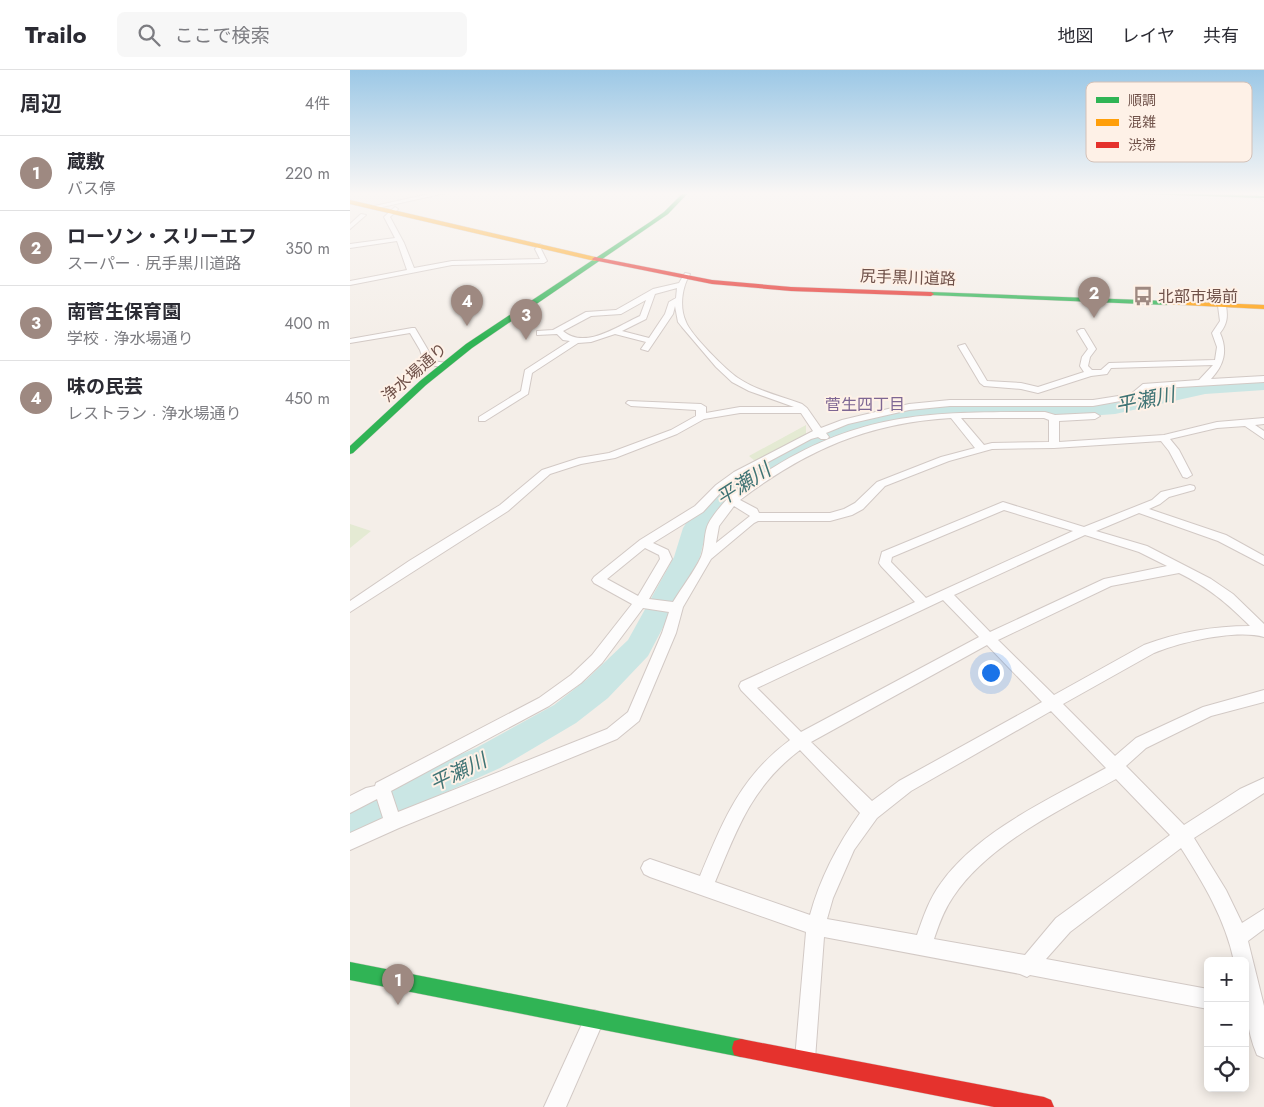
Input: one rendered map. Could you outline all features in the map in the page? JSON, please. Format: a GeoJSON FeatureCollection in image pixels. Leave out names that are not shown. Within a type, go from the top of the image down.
{"type":"FeatureCollection","features":[{"type":"Feature","properties":{"kind":"main road","name":"尻手黒川道路"},"geometry":{"type":"LineString","coordinates":[[517,240],[599,258]]}},
{"type":"Feature","properties":{"kind":"main road","name":"尻手黒川道路"},"geometry":{"type":"LineString","coordinates":[[524,240],[684,279],[791,289],[1264,307]]}},
{"type":"Feature","properties":{"kind":"main road","name":"浄水場通り"},"geometry":{"type":"LineString","coordinates":[[351,449],[444,365],[498,325],[625,240]]}},
{"type":"Feature","properties":{"kind":"main road","name":"尻手黒川道路"},"geometry":{"type":"LineString","coordinates":[[684,279],[788,285],[1264,303]]}},
{"type":"Feature","properties":{"kind":"main road"},"geometry":{"type":"LineString","coordinates":[[350,971],[1044,1107]]}},
{"type":"Feature","properties":{"kind":"street"},"geometry":{"type":"LineString","coordinates":[[350,246],[389,240]]}},
{"type":"Feature","properties":{"kind":"street"},"geometry":{"type":"LineString","coordinates":[[400,240],[411,270]]}},
{"type":"Feature","properties":{"kind":"street"},"geometry":{"type":"LineString","coordinates":[[350,283],[411,270],[482,261],[544,261],[538,249],[540,246]]}},
{"type":"Feature","properties":{"kind":"street"},"geometry":{"type":"LineString","coordinates":[[540,334],[558,331],[589,314],[618,312],[652,293],[684,279]]}},
{"type":"Feature","properties":{"kind":"street"},"geometry":{"type":"LineString","coordinates":[[684,279],[680,299],[682,323],[728,376],[804,410],[819,434],[830,442]]}},
{"type":"Feature","properties":{"kind":"street"},"geometry":{"type":"LineString","coordinates":[[558,331],[566,339],[576,341],[598,339],[643,317],[652,293]]}},
{"type":"Feature","properties":{"kind":"street"},"geometry":{"type":"LineString","coordinates":[[645,349],[670,314],[673,302],[680,299]]}},
{"type":"Feature","properties":{"kind":"street"},"geometry":{"type":"LineString","coordinates":[[1201,382],[1212,375],[1219,362],[1222,347],[1216,333],[1223,326],[1224,315],[1222,306]]}},
{"type":"Feature","properties":{"kind":"street"},"geometry":{"type":"LineString","coordinates":[[350,341],[412,330],[424,350],[428,363],[444,365]]}},
{"type":"Feature","properties":{"kind":"street"},"geometry":{"type":"LineString","coordinates":[[614,331],[652,341]]}},
{"type":"Feature","properties":{"kind":"street"},"geometry":{"type":"LineString","coordinates":[[1081,331],[1092,349],[1084,362],[1084,366],[1090,373]]}},
{"type":"Feature","properties":{"kind":"street"},"geometry":{"type":"LineString","coordinates":[[482,419],[525,392],[528,372],[576,341]]}},
{"type":"Feature","properties":{"kind":"street"},"geometry":{"type":"LineString","coordinates":[[962,346],[984,383],[1021,386],[1038,390],[1090,373],[1104,372],[1109,366],[1219,362]]}},
{"type":"Feature","properties":{"kind":"street"},"geometry":{"type":"LineString","coordinates":[[707,556],[713,526],[732,500],[760,478],[830,442],[872,426],[953,415],[1045,412],[1134,396],[1143,387],[1264,379]]}},
{"type":"Feature","properties":{"kind":"street"},"geometry":{"type":"LineString","coordinates":[[1038,390],[1035,392],[1045,412],[1054,446]]}},
{"type":"Feature","properties":{"kind":"street"},"geometry":{"type":"LineString","coordinates":[[631,403],[702,407],[701,417]]}},
{"type":"Feature","properties":{"kind":"street"},"geometry":{"type":"LineString","coordinates":[[674,607],[645,605],[598,580],[644,543],[700,509],[720,487],[738,474],[819,434],[867,415],[909,407],[950,404],[1095,416]]}},
{"type":"Feature","properties":{"kind":"street"},"geometry":{"type":"LineString","coordinates":[[350,608],[413,564],[504,508],[546,472],[579,461],[611,456],[674,432],[701,417],[740,410],[804,410]]}},
{"type":"Feature","properties":{"kind":"street"},"geometry":{"type":"LineString","coordinates":[[953,415],[981,448]]}},
{"type":"Feature","properties":{"kind":"street"},"geometry":{"type":"LineString","coordinates":[[350,805],[386,807],[612,734],[634,716],[669,633],[674,607],[707,556],[756,517],[830,517],[848,512],[859,506],[881,484],[981,448],[1011,444],[1054,446],[1164,438],[1217,425],[1264,421]]}},
{"type":"Feature","properties":{"kind":"street"},"geometry":{"type":"LineString","coordinates":[[1246,422],[1264,436]]}},
{"type":"Feature","properties":{"kind":"street"},"geometry":{"type":"LineString","coordinates":[[1164,438],[1174,450],[1186,474]]}},
{"type":"Feature","properties":{"kind":"street"},"geometry":{"type":"LineString","coordinates":[[871,812],[746,686],[1062,540],[1086,532],[1156,502],[1165,494],[1190,488]]}},
{"type":"Feature","properties":{"kind":"street"},"geometry":{"type":"LineString","coordinates":[[732,500],[753,512],[756,517]]}},
{"type":"Feature","properties":{"kind":"street"},"geometry":{"type":"LineString","coordinates":[[924,604],[885,562],[886,555],[1003,506],[1143,549],[1181,568],[1229,597],[1264,631]]}},
{"type":"Feature","properties":{"kind":"street"},"geometry":{"type":"LineString","coordinates":[[1138,509],[1222,538],[1264,561]]}},
{"type":"Feature","properties":{"kind":"street"},"geometry":{"type":"LineString","coordinates":[[386,807],[382,788],[544,702],[576,679],[597,659],[645,605],[666,558],[664,553],[644,543]]}},
{"type":"Feature","properties":{"kind":"street"},"geometry":{"type":"LineString","coordinates":[[704,887],[744,799],[762,774],[800,740],[989,638],[1108,582],[1181,568]]}},
{"type":"Feature","properties":{"kind":"street"},"geometry":{"type":"LineString","coordinates":[[946,595],[1118,767],[1183,836],[1209,875],[1239,937],[1243,957]]}},
{"type":"Feature","properties":{"kind":"street"},"geometry":{"type":"LineString","coordinates":[[805,1059],[816,926],[824,897],[848,844],[871,812],[905,786],[1149,649],[1176,638],[1216,632],[1264,631]]}},
{"type":"Feature","properties":{"kind":"street"},"geometry":{"type":"LineString","coordinates":[[922,947],[933,916],[948,888],[984,852],[1118,767],[1141,743],[1208,711],[1256,696],[1264,696]]}},
{"type":"Feature","properties":{"kind":"street"},"geometry":{"type":"LineString","coordinates":[[1028,967],[1063,925],[1183,836],[1246,794],[1264,786]]}},
{"type":"Feature","properties":{"kind":"street"},"geometry":{"type":"LineString","coordinates":[[350,842],[386,807]]}},
{"type":"Feature","properties":{"kind":"street"},"geometry":{"type":"LineString","coordinates":[[650,868],[816,926],[1204,998]]}},
{"type":"Feature","properties":{"kind":"street"},"geometry":{"type":"LineString","coordinates":[[1239,937],[1264,918]]}},
{"type":"Feature","properties":{"kind":"street"},"geometry":{"type":"LineString","coordinates":[[1249,985],[1264,1048]]}},
{"type":"Feature","properties":{"kind":"street"},"geometry":{"type":"LineString","coordinates":[[555,1107],[594,1020]]}},
{"type":"Feature","properties":{"kind":"green space"},"geometry":{"type":"Polygon","coordinates":[[[806,425],[806,435],[755,461],[749,456],[806,425]]]}},
{"type":"Feature","properties":{"kind":"green space"},"geometry":{"type":"Polygon","coordinates":[[[350,524],[371,531],[350,548],[350,524]]]}},
{"type":"Feature","properties":{"kind":"waterway","name":"平瀬川"},"geometry":{"type":"LineString","coordinates":[[350,824],[421,787],[488,758],[565,714],[597,689],[638,648],[687,557],[695,528],[707,508],[724,493],[759,471],[823,439],[847,428],[895,416],[947,411],[1061,412],[1115,408],[1205,388],[1264,384]]}},
{"type":"Feature","properties":{"kind":"traffic: fast"},"geometry":{"type":"LineString","coordinates":[[350,451],[423,383],[469,346],[626,240]]}},
{"type":"Feature","properties":{"kind":"traffic: fast"},"geometry":{"type":"LineString","coordinates":[[931,294],[1167,303]]}},
{"type":"Feature","properties":{"kind":"traffic: fast"},"geometry":{"type":"LineString","coordinates":[[350,971],[741,1048]]}},
{"type":"Feature","properties":{"kind":"traffic: slow"},"geometry":{"type":"LineString","coordinates":[[515,240],[595,259]]}},
{"type":"Feature","properties":{"kind":"traffic: slow"},"geometry":{"type":"LineString","coordinates":[[1167,303],[1264,307]]}},
{"type":"Feature","properties":{"kind":"traffic: jam"},"geometry":{"type":"LineString","coordinates":[[595,259],[712,282],[791,289],[931,294]]}},
{"type":"Feature","properties":{"kind":"traffic: jam"},"geometry":{"type":"LineString","coordinates":[[741,1048],[1044,1107]]}},
{"type":"Feature","properties":{"kind":"place","name":"北部市場前"},"geometry":{"type":"Point","coordinates":[1143,296]}},
{"type":"Feature","properties":{"kind":"place","name":"ローソン・スリーエフ"},"geometry":{"type":"Point","coordinates":[1094,318]}},
{"type":"Feature","properties":{"kind":"place","name":"味の民芸"},"geometry":{"type":"Point","coordinates":[467,326]}},
{"type":"Feature","properties":{"kind":"place","name":"南菅生保育園"},"geometry":{"type":"Point","coordinates":[526,340]}},
{"type":"Feature","properties":{"kind":"place","name":"蔵敷"},"geometry":{"type":"Point","coordinates":[398,1005]}},
{"type":"Feature","properties":{"kind":"district","name":"菅生四丁目"},"geometry":{"type":"Point","coordinates":[865,404]}}]}
